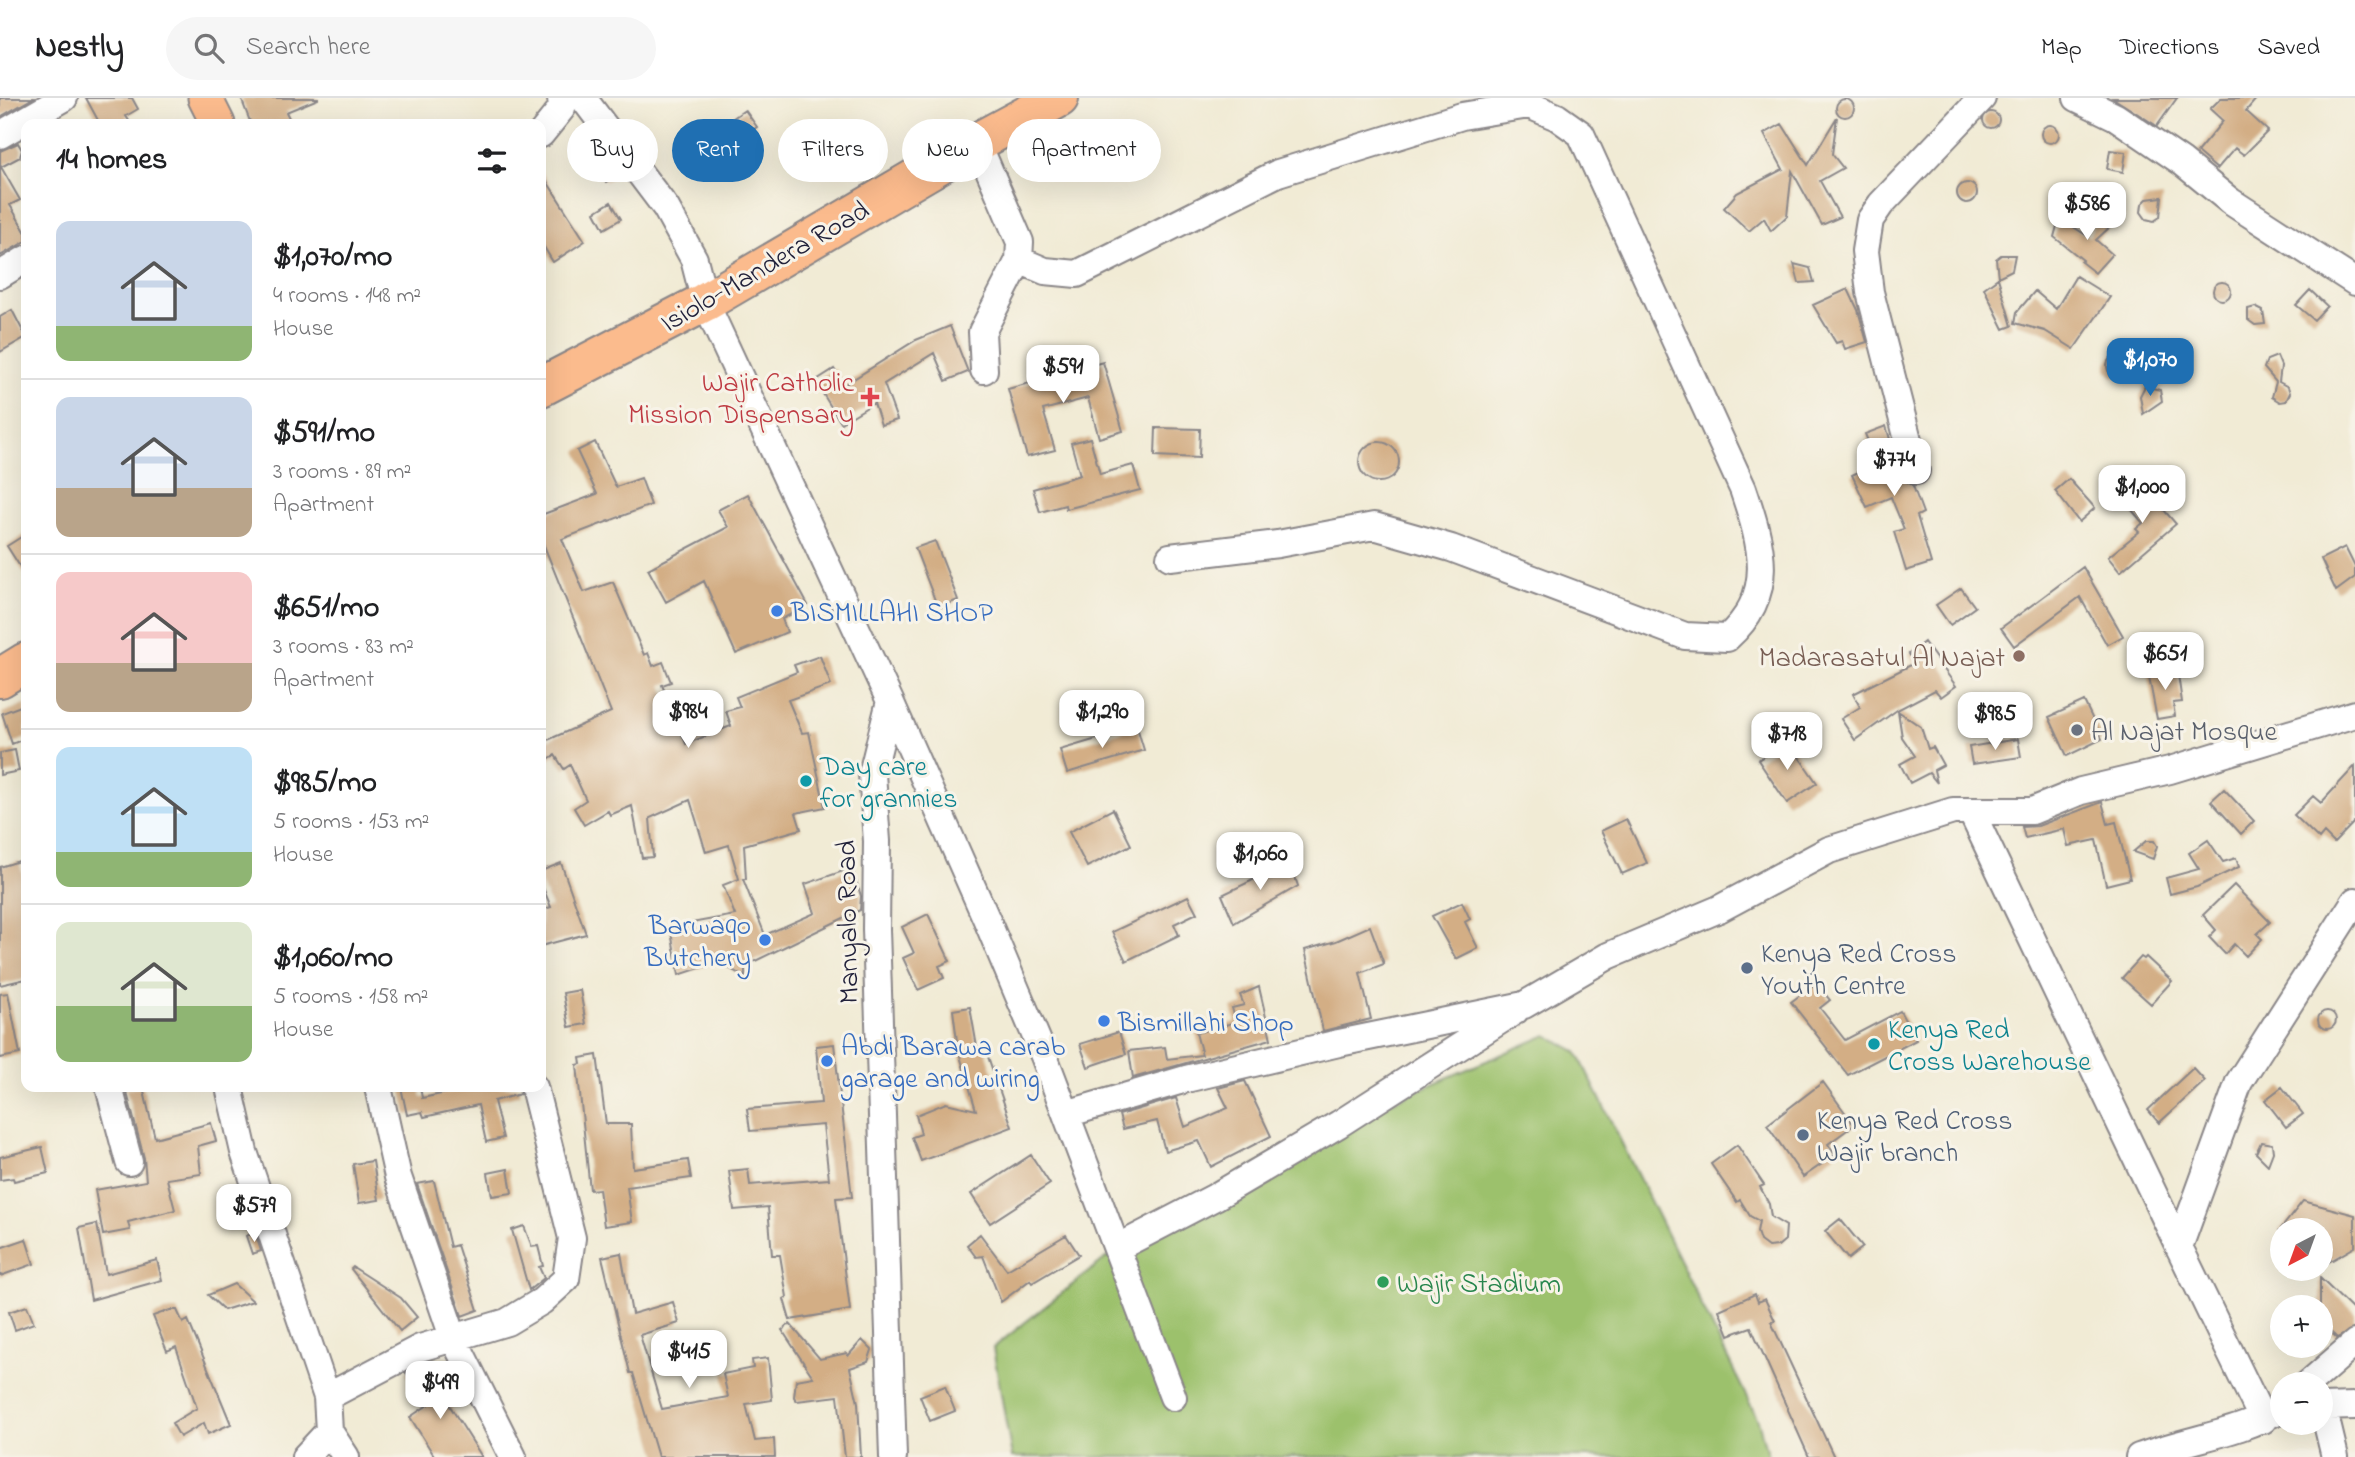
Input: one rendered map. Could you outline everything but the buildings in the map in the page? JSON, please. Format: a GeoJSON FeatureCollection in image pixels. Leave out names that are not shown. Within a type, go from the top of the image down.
{"type":"FeatureCollection","features":[{"type":"Feature","properties":{"kind":"highway","name":"Isiolo-Mandera Road"},"geometry":{"type":"LineString","coordinates":[[993,133],[1059,98]]}},
{"type":"Feature","properties":{"kind":"highway","name":"Isiolo-Mandera Road"},"geometry":{"type":"LineString","coordinates":[[546,384],[705,302],[909,182]]}},
{"type":"Feature","properties":{"kind":"highway"},"geometry":{"type":"LineString","coordinates":[[0,678],[21,665]]}},
{"type":"Feature","properties":{"kind":"main road"},"geometry":{"type":"LineString","coordinates":[[205,98],[216,119]]}},
{"type":"Feature","properties":{"kind":"street"},"geometry":{"type":"LineString","coordinates":[[28,119],[64,98]]}},
{"type":"Feature","properties":{"kind":"street"},"geometry":{"type":"LineString","coordinates":[[546,128],[562,108],[561,98]]}},
{"type":"Feature","properties":{"kind":"street"},"geometry":{"type":"LineString","coordinates":[[583,98],[666,208],[694,259],[705,302],[890,701],[986,918],[1066,1114],[1173,1397]]}},
{"type":"Feature","properties":{"kind":"street"},"geometry":{"type":"LineString","coordinates":[[1916,471],[1870,292],[1865,251],[1870,220],[1881,204],[1982,98]]}},
{"type":"Feature","properties":{"kind":"street"},"geometry":{"type":"LineString","coordinates":[[2077,98],[2116,117],[2182,162],[2230,201],[2355,282]]}},
{"type":"Feature","properties":{"kind":"street"},"geometry":{"type":"LineString","coordinates":[[1019,260],[1045,271],[1077,274],[1278,173],[1462,116],[1529,105],[1557,117],[1581,134],[1743,489],[1760,541],[1761,585],[1746,621],[1727,638],[1685,636],[1451,548],[1374,526],[1278,544],[1170,557]]}},
{"type":"Feature","properties":{"kind":"street"},"geometry":{"type":"LineString","coordinates":[[0,135],[21,123]]}},
{"type":"Feature","properties":{"kind":"street"},"geometry":{"type":"LineString","coordinates":[[984,370],[982,332],[1019,260],[1020,242],[993,179]]}},
{"type":"Feature","properties":{"kind":"street"},"geometry":{"type":"LineString","coordinates":[[0,275],[21,262]]}},
{"type":"Feature","properties":{"kind":"street","name":"Manyalo Road"},"geometry":{"type":"LineString","coordinates":[[890,701],[872,774],[877,841],[876,929],[892,1457]]}},
{"type":"Feature","properties":{"kind":"street"},"geometry":{"type":"LineString","coordinates":[[1117,1248],[1215,1197],[1339,1124],[1498,1025],[1524,1005],[1608,956],[1720,909],[1829,849],[1953,811],[2032,811],[2081,791],[2170,770],[2355,713]]}},
{"type":"Feature","properties":{"kind":"street"},"geometry":{"type":"LineString","coordinates":[[1971,811],[2179,1247],[2270,1399]]}},
{"type":"Feature","properties":{"kind":"street"},"geometry":{"type":"LineString","coordinates":[[2179,1247],[2239,1082],[2355,901]]}},
{"type":"Feature","properties":{"kind":"street"},"geometry":{"type":"LineString","coordinates":[[1066,1114],[1186,1079],[1339,1043],[1524,1005]]}},
{"type":"Feature","properties":{"kind":"street"},"geometry":{"type":"LineString","coordinates":[[110,1092],[129,1162]]}},
{"type":"Feature","properties":{"kind":"street"},"geometry":{"type":"LineString","coordinates":[[230,1092],[244,1152],[327,1397],[329,1432],[346,1457]]}},
{"type":"Feature","properties":{"kind":"street"},"geometry":{"type":"LineString","coordinates":[[379,1092],[398,1177],[453,1337],[513,1457]]}},
{"type":"Feature","properties":{"kind":"street"},"geometry":{"type":"LineString","coordinates":[[327,1397],[420,1348],[507,1322],[542,1301],[566,1279],[572,1238],[535,1092]]}},
{"type":"Feature","properties":{"kind":"street"},"geometry":{"type":"LineString","coordinates":[[2322,1372],[2355,1343]]}},
{"type":"Feature","properties":{"kind":"street"},"geometry":{"type":"LineString","coordinates":[[2333,1407],[2355,1406]]}},
{"type":"Feature","properties":{"kind":"street"},"geometry":{"type":"LineString","coordinates":[[2139,1457],[2270,1413]]}},
{"type":"Feature","properties":{"kind":"street"},"geometry":{"type":"LineString","coordinates":[[305,1457],[329,1432]]}},
{"type":"Feature","properties":{"kind":"street"},"geometry":{"type":"LineString","coordinates":[[2329,1435],[2335,1457]]}},
{"type":"Feature","properties":{"kind":"green space","name":"Wajir Stadium"},"geometry":{"type":"Polygon","coordinates":[[[1547,1035],[1577,1052],[1758,1420],[1768,1457],[1012,1457],[993,1348],[1160,1215],[1320,1132],[1547,1035]]]}},
{"type":"Feature","properties":{"kind":"place","name":"Wajir Catholic Mission Dispensary"},"geometry":{"type":"Point","coordinates":[870,397]}},
{"type":"Feature","properties":{"kind":"place","name":"BISMILLAHI SHOP"},"geometry":{"type":"Point","coordinates":[777,611]}},
{"type":"Feature","properties":{"kind":"place","name":"Madarasatul Al Najat"},"geometry":{"type":"Point","coordinates":[2019,656]}},
{"type":"Feature","properties":{"kind":"place","name":"Al Najat Mosque"},"geometry":{"type":"Point","coordinates":[2077,730]}},
{"type":"Feature","properties":{"kind":"place","name":"Day care for grannies"},"geometry":{"type":"Point","coordinates":[806,781]}},
{"type":"Feature","properties":{"kind":"place","name":"Barwaqo Butchery"},"geometry":{"type":"Point","coordinates":[765,940]}},
{"type":"Feature","properties":{"kind":"place","name":"Kenya Red Cross Youth Centre"},"geometry":{"type":"Point","coordinates":[1747,968]}},
{"type":"Feature","properties":{"kind":"place","name":"Bismillahi Shop"},"geometry":{"type":"Point","coordinates":[1104,1021]}},
{"type":"Feature","properties":{"kind":"place","name":"Kenya Red Cross Warehouse"},"geometry":{"type":"Point","coordinates":[1874,1044]}},
{"type":"Feature","properties":{"kind":"place","name":"Abdi Barawa carab garage and wiring"},"geometry":{"type":"Point","coordinates":[827,1061]}},
{"type":"Feature","properties":{"kind":"place","name":"Kenya Red Cross Wajir branch"},"geometry":{"type":"Point","coordinates":[1803,1135]}},
{"type":"Feature","properties":{"kind":"place","name":"Wajir Stadium"},"geometry":{"type":"Point","coordinates":[1383,1282]}}]}
